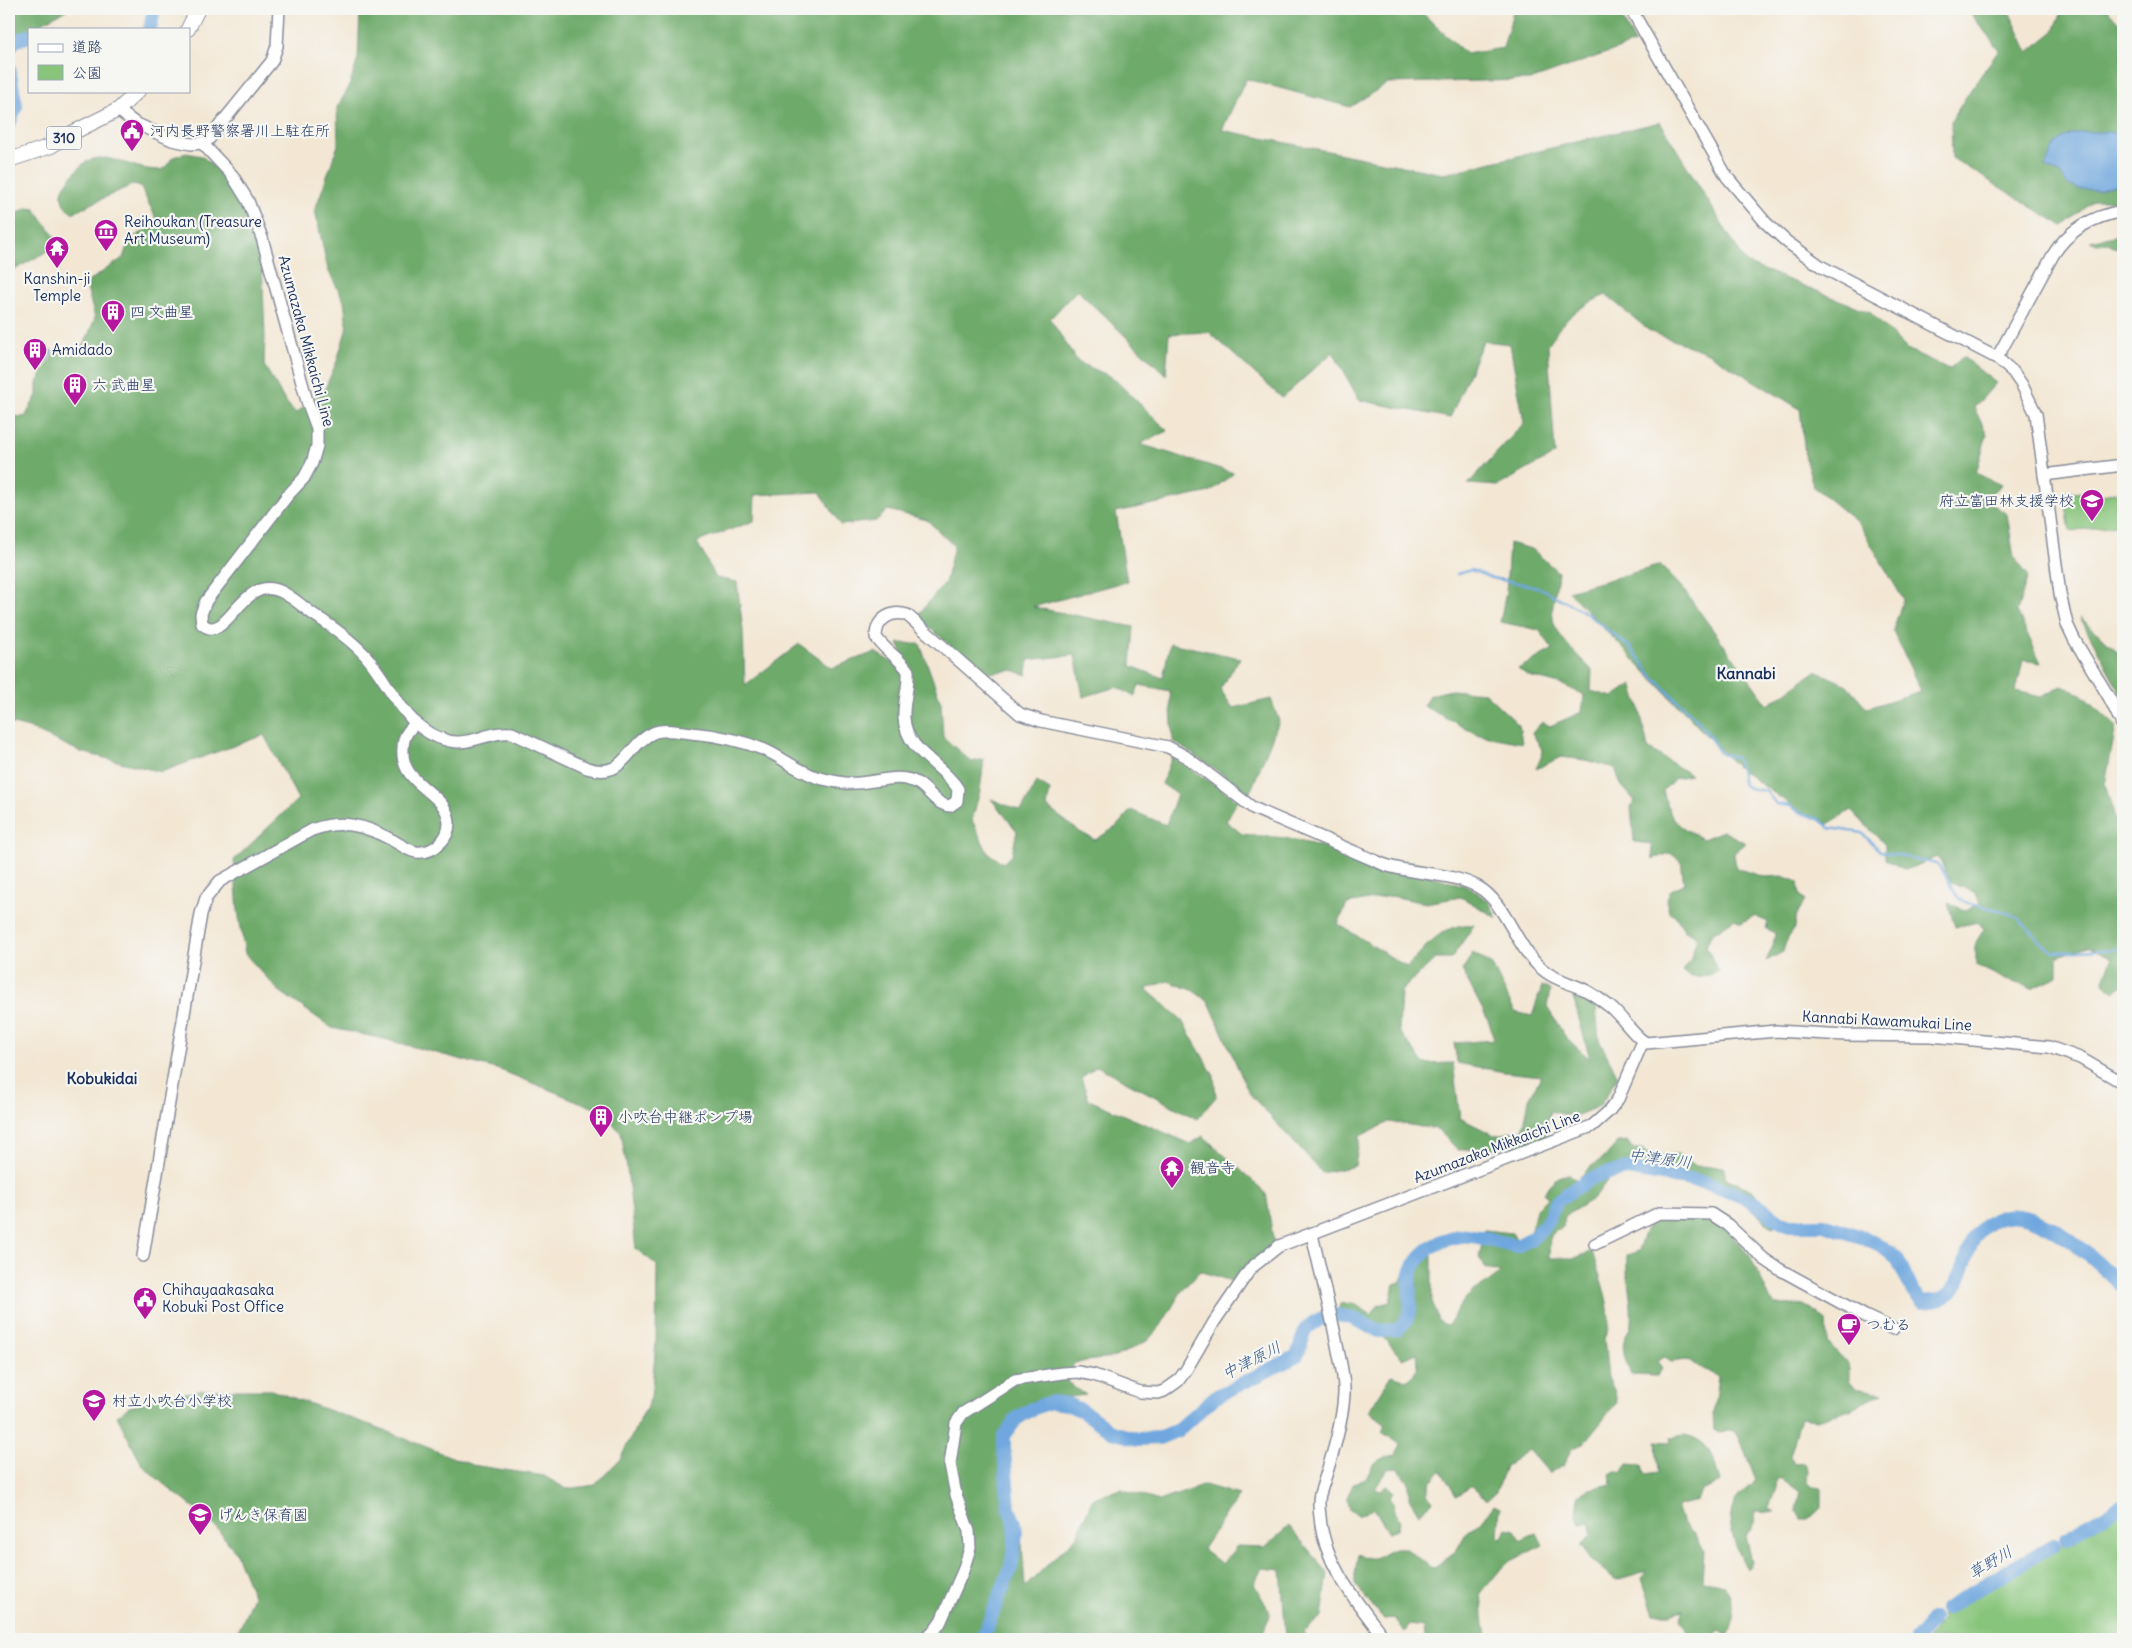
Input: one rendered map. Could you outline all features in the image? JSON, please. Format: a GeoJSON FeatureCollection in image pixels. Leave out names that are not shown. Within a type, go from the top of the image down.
{"type":"FeatureCollection","features":[{"type":"Feature","properties":{"kind":"highway"},"geometry":{"type":"LineString","coordinates":[[188,28],[198,9]]}},
{"type":"Feature","properties":{"kind":"highway","name":"310"},"geometry":{"type":"LineString","coordinates":[[9,160],[41,151],[118,110],[137,92]]}},
{"type":"Feature","properties":{"kind":"main road"},"geometry":{"type":"LineString","coordinates":[[118,110],[135,123],[172,140],[191,144],[202,143],[208,140],[272,61],[277,46],[279,9]]}},
{"type":"Feature","properties":{"kind":"main road"},"geometry":{"type":"LineString","coordinates":[[1631,9],[1727,177],[1766,223],[1798,251],[1822,267],[1997,358],[2021,382],[2032,403],[2037,422],[2060,594],[2067,624],[2076,644],[2110,699],[2123,726]]}},
{"type":"Feature","properties":{"kind":"main road","name":"Azumazaka Mikkaichi Line"},"geometry":{"type":"LineString","coordinates":[[202,143],[232,175],[248,201],[259,229],[307,401],[317,428],[317,446],[312,463],[304,478],[288,495],[206,601],[201,614],[202,624],[208,629],[214,630],[221,626],[249,596],[261,590],[270,589],[281,592],[346,637],[365,656],[401,708],[416,723],[433,735],[454,742],[475,740],[501,732],[512,733],[587,768],[598,770],[611,769],[622,764],[642,741],[654,732],[693,733],[766,750],[805,772],[831,781],[853,784],[900,779],[912,780],[941,803],[950,806],[958,801],[958,789],[924,755],[906,728],[904,717],[908,671],[905,666],[882,646],[876,637],[878,626],[883,618],[900,613],[907,615],[1020,714],[1041,721],[1168,747],[1185,756],[1261,811],[1399,870],[1461,880],[1479,887],[1493,899],[1528,954],[1544,972],[1551,977],[1585,990],[1599,998],[1625,1020],[1642,1041],[1618,1099],[1609,1111],[1592,1126],[1279,1246],[1251,1268],[1214,1322],[1186,1370],[1178,1381],[1164,1391],[1158,1393],[1140,1392],[1094,1375],[1078,1372],[1062,1373],[1015,1380],[963,1413],[956,1423],[950,1464],[956,1495],[970,1531],[970,1548],[966,1565],[940,1623],[924,1639]]}},
{"type":"Feature","properties":{"kind":"main road"},"geometry":{"type":"LineString","coordinates":[[1997,358],[2048,263],[2062,242],[2086,223],[2104,215],[2123,211]]}},
{"type":"Feature","properties":{"kind":"main road"},"geometry":{"type":"LineString","coordinates":[[2044,475],[2123,465]]}},
{"type":"Feature","properties":{"kind":"main road"},"geometry":{"type":"LineString","coordinates":[[143,1256],[201,914],[206,898],[227,876],[312,830],[325,825],[339,823],[361,827],[382,835],[407,850],[416,852],[428,851],[439,845],[448,830],[447,814],[442,804],[410,776],[402,756],[404,736],[407,730],[416,723]]}},
{"type":"Feature","properties":{"kind":"main road","name":"Kannabi Kawamukai Line"},"geometry":{"type":"LineString","coordinates":[[1642,1041],[1660,1043],[1776,1031],[1845,1035],[1931,1036],[2049,1047],[2080,1058],[2123,1083]]}},
{"type":"Feature","properties":{"kind":"main road"},"geometry":{"type":"LineString","coordinates":[[1596,1244],[1659,1213],[1712,1214],[1728,1225],[1764,1259],[1779,1269],[1865,1316],[1893,1329]]}},
{"type":"Feature","properties":{"kind":"main road"},"geometry":{"type":"LineString","coordinates":[[1312,1234],[1334,1329],[1344,1393],[1340,1420],[1320,1495],[1321,1526],[1324,1540],[1336,1569],[1348,1589],[1385,1639]]}},
{"type":"Feature","properties":{"kind":"green space"},"geometry":{"type":"Polygon","coordinates":[[[9,9],[68,9],[33,28],[28,28],[27,31],[9,35],[9,9]]]}},
{"type":"Feature","properties":{"kind":"green space"},"geometry":{"type":"Polygon","coordinates":[[[360,9],[1418,9],[1466,54],[1503,48],[1514,9],[1617,9],[1635,43],[1530,80],[1388,83],[1350,107],[1246,79],[1222,130],[1443,174],[1660,122],[1746,263],[1870,312],[1907,349],[1949,369],[1963,357],[1996,383],[1974,408],[1987,434],[1976,473],[2001,485],[1984,499],[2007,514],[2014,558],[2028,575],[2017,612],[2041,663],[2023,660],[2016,691],[2041,697],[2062,686],[2081,694],[2116,726],[2105,785],[2123,843],[2123,985],[2114,992],[2103,983],[2112,958],[2088,946],[2058,956],[2058,976],[2032,988],[2006,980],[1976,965],[1976,942],[1984,929],[1978,922],[1955,927],[1948,903],[1965,910],[1980,904],[1976,893],[1952,883],[1938,857],[1905,870],[1885,859],[1885,845],[1851,810],[1828,824],[1799,811],[1736,766],[1568,591],[1661,565],[1683,589],[1768,705],[1816,671],[1847,685],[1867,708],[1921,691],[1893,631],[1903,599],[1859,524],[1813,486],[1805,455],[1800,409],[1706,352],[1651,332],[1606,295],[1580,309],[1565,321],[1548,346],[1555,454],[1498,486],[1468,484],[1524,423],[1510,344],[1483,341],[1450,418],[1359,400],[1333,352],[1282,398],[1209,332],[1169,334],[1166,375],[1077,290],[1050,319],[1078,362],[1112,377],[1168,431],[1140,444],[1234,473],[1210,492],[1116,512],[1127,581],[1033,607],[1134,627],[1131,666],[1163,678],[1170,643],[1240,658],[1220,689],[1233,708],[1271,699],[1279,721],[1250,793],[1173,741],[1170,691],[1139,685],[1135,696],[1116,687],[1083,697],[1075,655],[1028,660],[1027,675],[1012,670],[982,674],[917,616],[945,583],[954,546],[927,520],[888,510],[876,521],[841,525],[820,492],[755,495],[754,521],[697,542],[716,578],[737,582],[743,630],[745,685],[799,644],[832,668],[875,652],[910,673],[898,643],[920,644],[941,702],[943,737],[972,762],[984,759],[980,791],[972,820],[988,853],[1003,863],[1012,855],[1017,831],[991,799],[1021,811],[1037,782],[1050,790],[1047,807],[1080,832],[1095,840],[1116,827],[1131,810],[1166,825],[1177,794],[1162,784],[1172,757],[1238,800],[1226,821],[1242,834],[1285,838],[1338,850],[1470,887],[1489,902],[1497,918],[1461,897],[1426,903],[1391,896],[1347,904],[1338,924],[1407,967],[1436,937],[1453,927],[1474,925],[1451,959],[1435,959],[1401,991],[1399,1031],[1424,1064],[1453,1063],[1460,1118],[1494,1135],[1523,1130],[1529,1099],[1541,1076],[1504,1072],[1457,1063],[1454,1043],[1494,1040],[1489,1022],[1462,970],[1473,953],[1492,965],[1515,1012],[1532,1016],[1542,986],[1550,990],[1547,1007],[1567,1039],[1590,1059],[1573,997],[1596,1007],[1599,1040],[1618,1076],[1600,1106],[1573,1117],[1550,1111],[1545,1138],[1529,1146],[1458,1150],[1437,1129],[1389,1122],[1360,1136],[1355,1166],[1322,1173],[1249,1093],[1209,1002],[1192,990],[1168,981],[1146,989],[1181,1019],[1214,1076],[1216,1097],[1197,1119],[1097,1066],[1081,1078],[1089,1100],[1191,1144],[1203,1136],[1266,1193],[1274,1245],[1234,1282],[1200,1271],[1183,1289],[1160,1327],[1147,1341],[1115,1357],[1074,1363],[1067,1382],[1086,1395],[1033,1401],[1009,1421],[999,1439],[1003,1483],[1022,1544],[1025,1587],[1077,1536],[1093,1498],[1121,1489],[1159,1501],[1205,1485],[1239,1495],[1203,1549],[1222,1564],[1237,1546],[1265,1547],[1289,1526],[1328,1573],[1322,1617],[1304,1632],[1307,1639],[1286,1639],[1281,1570],[1262,1568],[1254,1584],[1271,1614],[1259,1639],[230,1639],[241,1626],[253,1596],[235,1551],[209,1519],[142,1465],[117,1416],[129,1407],[157,1398],[203,1390],[271,1390],[373,1426],[472,1465],[544,1476],[567,1489],[595,1485],[620,1459],[651,1398],[656,1342],[657,1265],[636,1249],[621,1132],[597,1109],[500,1070],[384,1039],[332,1028],[278,990],[245,954],[238,911],[234,860],[298,799],[264,735],[161,772],[81,752],[29,728],[9,723],[9,416],[25,417],[37,395],[37,383],[54,353],[69,352],[85,343],[95,318],[87,288],[89,281],[123,258],[129,240],[156,224],[157,220],[140,186],[134,184],[72,213],[63,202],[62,191],[68,181],[84,164],[94,159],[105,158],[140,167],[164,169],[173,157],[186,153],[202,156],[219,171],[243,205],[262,260],[265,336],[264,365],[285,401],[296,413],[324,391],[337,361],[347,327],[344,301],[328,270],[315,210],[338,145],[337,107],[348,89],[358,59],[360,9]]]}},
{"type":"Feature","properties":{"kind":"green space"},"geometry":{"type":"Polygon","coordinates":[[[1967,9],[2008,9],[2028,52],[2054,31],[2063,9],[2107,9],[2123,27],[2123,200],[2094,200],[2063,226],[1952,158],[1951,121],[1999,50],[1967,9]]]}},
{"type":"Feature","properties":{"kind":"green space"},"geometry":{"type":"Polygon","coordinates":[[[26,208],[35,209],[58,241],[58,245],[9,273],[9,219],[26,208]]]}},
{"type":"Feature","properties":{"kind":"green space"},"geometry":{"type":"Polygon","coordinates":[[[2123,234],[2123,251],[2108,243],[2097,244],[2090,241],[2123,234]]]}},
{"type":"Feature","properties":{"kind":"green space"},"geometry":{"type":"Polygon","coordinates":[[[2071,491],[2073,493],[2083,492],[2086,497],[2115,493],[2120,496],[2123,524],[2070,531],[2064,492],[2071,491]]]}},
{"type":"Feature","properties":{"kind":"green space"},"geometry":{"type":"Polygon","coordinates":[[[1509,543],[1532,549],[1558,572],[1553,618],[1563,639],[1592,670],[1591,691],[1613,697],[1632,684],[1648,748],[1691,775],[1675,778],[1663,791],[1669,810],[1676,821],[1703,839],[1723,831],[1746,843],[1734,853],[1736,868],[1765,877],[1782,876],[1798,882],[1800,895],[1805,901],[1797,913],[1795,927],[1787,938],[1783,952],[1766,961],[1773,946],[1775,933],[1766,929],[1768,922],[1754,916],[1741,923],[1735,919],[1711,935],[1706,946],[1718,971],[1700,977],[1687,974],[1683,971],[1690,961],[1697,938],[1684,930],[1675,915],[1669,912],[1666,900],[1671,890],[1684,884],[1681,861],[1670,853],[1653,859],[1651,844],[1634,842],[1631,807],[1635,801],[1621,785],[1615,768],[1585,760],[1561,757],[1536,769],[1543,751],[1532,733],[1542,722],[1550,726],[1582,712],[1584,695],[1563,685],[1529,676],[1518,669],[1553,649],[1539,630],[1500,622],[1506,592],[1509,543]]]}},
{"type":"Feature","properties":{"kind":"green space"},"geometry":{"type":"Polygon","coordinates":[[[2080,617],[2123,658],[2123,698],[2080,617]]]}},
{"type":"Feature","properties":{"kind":"green space"},"geometry":{"type":"Polygon","coordinates":[[[1451,690],[1485,693],[1519,725],[1522,743],[1479,735],[1423,706],[1430,695],[1451,690]]]}},
{"type":"Feature","properties":{"kind":"green space"},"geometry":{"type":"Polygon","coordinates":[[[1627,1141],[1633,1149],[1642,1149],[1652,1156],[1678,1154],[1695,1166],[1724,1167],[1726,1178],[1752,1190],[1764,1204],[1773,1210],[1778,1225],[1772,1227],[1749,1207],[1724,1193],[1694,1184],[1658,1178],[1639,1166],[1616,1169],[1594,1198],[1565,1216],[1563,1227],[1550,1235],[1549,1258],[1575,1258],[1592,1251],[1608,1308],[1608,1329],[1604,1338],[1608,1378],[1615,1392],[1617,1402],[1584,1444],[1572,1448],[1563,1465],[1550,1474],[1529,1450],[1505,1466],[1496,1492],[1486,1501],[1472,1486],[1456,1496],[1441,1470],[1431,1482],[1427,1494],[1433,1502],[1419,1514],[1409,1498],[1409,1482],[1397,1468],[1387,1469],[1375,1489],[1381,1491],[1387,1486],[1393,1491],[1390,1498],[1394,1503],[1394,1511],[1400,1520],[1397,1529],[1388,1532],[1374,1508],[1358,1516],[1350,1510],[1347,1497],[1354,1483],[1366,1479],[1376,1462],[1395,1455],[1401,1445],[1382,1432],[1386,1424],[1369,1411],[1392,1375],[1407,1380],[1417,1368],[1418,1358],[1417,1353],[1402,1359],[1372,1323],[1338,1311],[1340,1304],[1353,1303],[1372,1315],[1378,1305],[1390,1302],[1394,1284],[1400,1282],[1403,1277],[1407,1290],[1417,1287],[1415,1273],[1419,1261],[1432,1256],[1432,1301],[1439,1321],[1448,1326],[1467,1297],[1500,1273],[1486,1268],[1479,1258],[1485,1230],[1512,1233],[1517,1240],[1527,1237],[1532,1228],[1537,1207],[1548,1198],[1544,1194],[1551,1183],[1561,1176],[1569,1174],[1577,1180],[1590,1167],[1605,1157],[1618,1142],[1627,1141]]]}},
{"type":"Feature","properties":{"kind":"green space"},"geometry":{"type":"Polygon","coordinates":[[[1661,1216],[1711,1219],[1726,1229],[1750,1256],[1770,1299],[1775,1305],[1803,1306],[1814,1310],[1826,1321],[1827,1341],[1849,1365],[1849,1381],[1855,1388],[1883,1393],[1850,1409],[1817,1420],[1801,1418],[1790,1456],[1794,1464],[1804,1463],[1808,1470],[1807,1482],[1813,1487],[1821,1488],[1821,1507],[1808,1519],[1801,1519],[1796,1510],[1800,1492],[1784,1480],[1777,1478],[1776,1488],[1769,1508],[1775,1512],[1756,1511],[1754,1523],[1746,1536],[1752,1563],[1747,1569],[1732,1535],[1731,1518],[1736,1500],[1756,1480],[1738,1434],[1731,1430],[1720,1433],[1714,1429],[1713,1413],[1718,1377],[1687,1360],[1671,1362],[1664,1357],[1657,1361],[1662,1368],[1657,1376],[1631,1375],[1625,1356],[1623,1347],[1630,1327],[1631,1314],[1627,1255],[1639,1251],[1645,1230],[1661,1216]]]}},
{"type":"Feature","properties":{"kind":"green space"},"geometry":{"type":"Polygon","coordinates":[[[1684,1435],[1700,1441],[1710,1452],[1720,1482],[1701,1490],[1697,1501],[1677,1506],[1683,1523],[1695,1534],[1704,1550],[1702,1581],[1722,1585],[1729,1594],[1733,1610],[1733,1626],[1728,1637],[1721,1630],[1708,1639],[1691,1639],[1680,1619],[1684,1610],[1669,1614],[1654,1614],[1642,1579],[1646,1571],[1616,1580],[1593,1562],[1581,1545],[1591,1534],[1591,1522],[1580,1524],[1577,1517],[1579,1495],[1590,1489],[1612,1484],[1610,1474],[1615,1471],[1622,1473],[1627,1464],[1642,1465],[1644,1474],[1658,1472],[1656,1441],[1670,1442],[1671,1437],[1684,1435]]]}},
{"type":"Feature","properties":{"kind":"green space"},"geometry":{"type":"Polygon","coordinates":[[[1494,1505],[1500,1508],[1498,1535],[1502,1539],[1507,1528],[1515,1530],[1522,1541],[1529,1535],[1537,1533],[1543,1545],[1505,1564],[1481,1593],[1484,1626],[1491,1639],[1425,1639],[1424,1627],[1410,1625],[1405,1632],[1395,1618],[1383,1619],[1354,1582],[1358,1553],[1371,1558],[1396,1548],[1402,1548],[1414,1554],[1432,1568],[1456,1551],[1465,1535],[1482,1521],[1494,1505]]]}},
{"type":"Feature","properties":{"kind":"green space"},"geometry":{"type":"Polygon","coordinates":[[[2123,1508],[2123,1639],[1927,1639],[1943,1620],[1941,1616],[1949,1610],[2123,1508]]]}},
{"type":"Feature","properties":{"kind":"water"},"geometry":{"type":"Polygon","coordinates":[[[2086,132],[2109,132],[2123,135],[2122,183],[2097,190],[2078,189],[2067,184],[2059,173],[2046,167],[2055,146],[2068,135],[2086,132]]]}},
{"type":"Feature","properties":{"kind":"water"},"geometry":{"type":"Polygon","coordinates":[[[41,345],[53,351],[46,363],[34,357],[37,351],[41,353],[39,356],[45,358],[48,352],[38,349],[41,345]]]}},
{"type":"Feature","properties":{"kind":"waterway"},"geometry":{"type":"LineString","coordinates":[[150,28],[154,9]]}},
{"type":"Feature","properties":{"kind":"waterway"},"geometry":{"type":"LineString","coordinates":[[9,50],[14,41],[28,36]]}},
{"type":"Feature","properties":{"kind":"waterway"},"geometry":{"type":"LineString","coordinates":[[9,68],[16,106],[9,124]]}},
{"type":"Feature","properties":{"kind":"waterway"},"geometry":{"type":"LineString","coordinates":[[1457,574],[1471,570],[1492,578],[1538,587],[1583,611],[1631,648],[1653,677],[1701,724],[1721,754],[1735,757],[1741,771],[1743,784],[1747,787],[1766,791],[1776,804],[1790,806],[1801,813],[1819,819],[1830,828],[1862,833],[1880,851],[1936,864],[1944,872],[1955,893],[1963,901],[2011,914],[2023,922],[2043,944],[2054,952],[2123,949]]}},
{"type":"Feature","properties":{"kind":"waterway","name":"中津原川"},"geometry":{"type":"LineString","coordinates":[[982,1639],[1011,1568],[1016,1534],[1015,1523],[1009,1509],[1004,1436],[1016,1419],[1032,1409],[1050,1402],[1067,1404],[1083,1411],[1112,1432],[1138,1439],[1159,1438],[1178,1430],[1215,1397],[1297,1356],[1306,1328],[1320,1319],[1337,1315],[1352,1318],[1379,1331],[1397,1330],[1404,1323],[1410,1311],[1409,1286],[1412,1270],[1416,1262],[1428,1250],[1443,1241],[1460,1236],[1482,1237],[1517,1246],[1534,1237],[1545,1225],[1557,1201],[1588,1180],[1608,1173],[1627,1169],[1704,1182],[1749,1199],[1781,1222],[1790,1225],[1825,1225],[1865,1238],[1882,1246],[1898,1260],[1912,1290],[1923,1302],[1939,1300],[1948,1295],[1958,1281],[1974,1237],[1989,1223],[2005,1216],[2023,1217],[2042,1223],[2061,1234],[2097,1262],[2123,1287]]}},
{"type":"Feature","properties":{"kind":"waterway","name":"草野川"},"geometry":{"type":"LineString","coordinates":[[2066,1538],[2123,1505]]}},
{"type":"Feature","properties":{"kind":"waterway","name":"草野川"},"geometry":{"type":"LineString","coordinates":[[1945,1609],[2053,1545]]}},
{"type":"Feature","properties":{"kind":"waterway","name":"草野川"},"geometry":{"type":"LineString","coordinates":[[1916,1639],[1933,1619]]}},
{"type":"Feature","properties":{"kind":"place","name":"河内長野警察署川上駐在所"},"geometry":{"type":"Point","coordinates":[132,152]}},
{"type":"Feature","properties":{"kind":"place","name":"Reihoukan (Treasure Art Museum)"},"geometry":{"type":"Point","coordinates":[106,252]}},
{"type":"Feature","properties":{"kind":"place","name":"Kanshin-ji Temple"},"geometry":{"type":"Point","coordinates":[57,269]}},
{"type":"Feature","properties":{"kind":"place","name":"四 文曲星"},"geometry":{"type":"Point","coordinates":[113,333]}},
{"type":"Feature","properties":{"kind":"place","name":"Amidado"},"geometry":{"type":"Point","coordinates":[35,371]}},
{"type":"Feature","properties":{"kind":"place","name":"六 武曲星"},"geometry":{"type":"Point","coordinates":[75,406]}},
{"type":"Feature","properties":{"kind":"place","name":"府立富田林支援学校"},"geometry":{"type":"Point","coordinates":[2092,522]}},
{"type":"Feature","properties":{"kind":"place","name":"小吹台中継ポンプ場"},"geometry":{"type":"Point","coordinates":[601,1138]}},
{"type":"Feature","properties":{"kind":"place","name":"観音寺"},"geometry":{"type":"Point","coordinates":[1172,1189]}},
{"type":"Feature","properties":{"kind":"place","name":"Chihayaakasaka Kobuki Post Office"},"geometry":{"type":"Point","coordinates":[145,1320]}},
{"type":"Feature","properties":{"kind":"place","name":"つむる"},"geometry":{"type":"Point","coordinates":[1849,1346]}},
{"type":"Feature","properties":{"kind":"place","name":"村立小吹台小学校"},"geometry":{"type":"Point","coordinates":[94,1422]}},
{"type":"Feature","properties":{"kind":"place","name":"げんき保育園"},"geometry":{"type":"Point","coordinates":[200,1536]}},
{"type":"Feature","properties":{"kind":"district","name":"Kannabi"},"geometry":{"type":"Point","coordinates":[1746,673]}},
{"type":"Feature","properties":{"kind":"district","name":"Kobukidai"},"geometry":{"type":"Point","coordinates":[102,1078]}}]}
